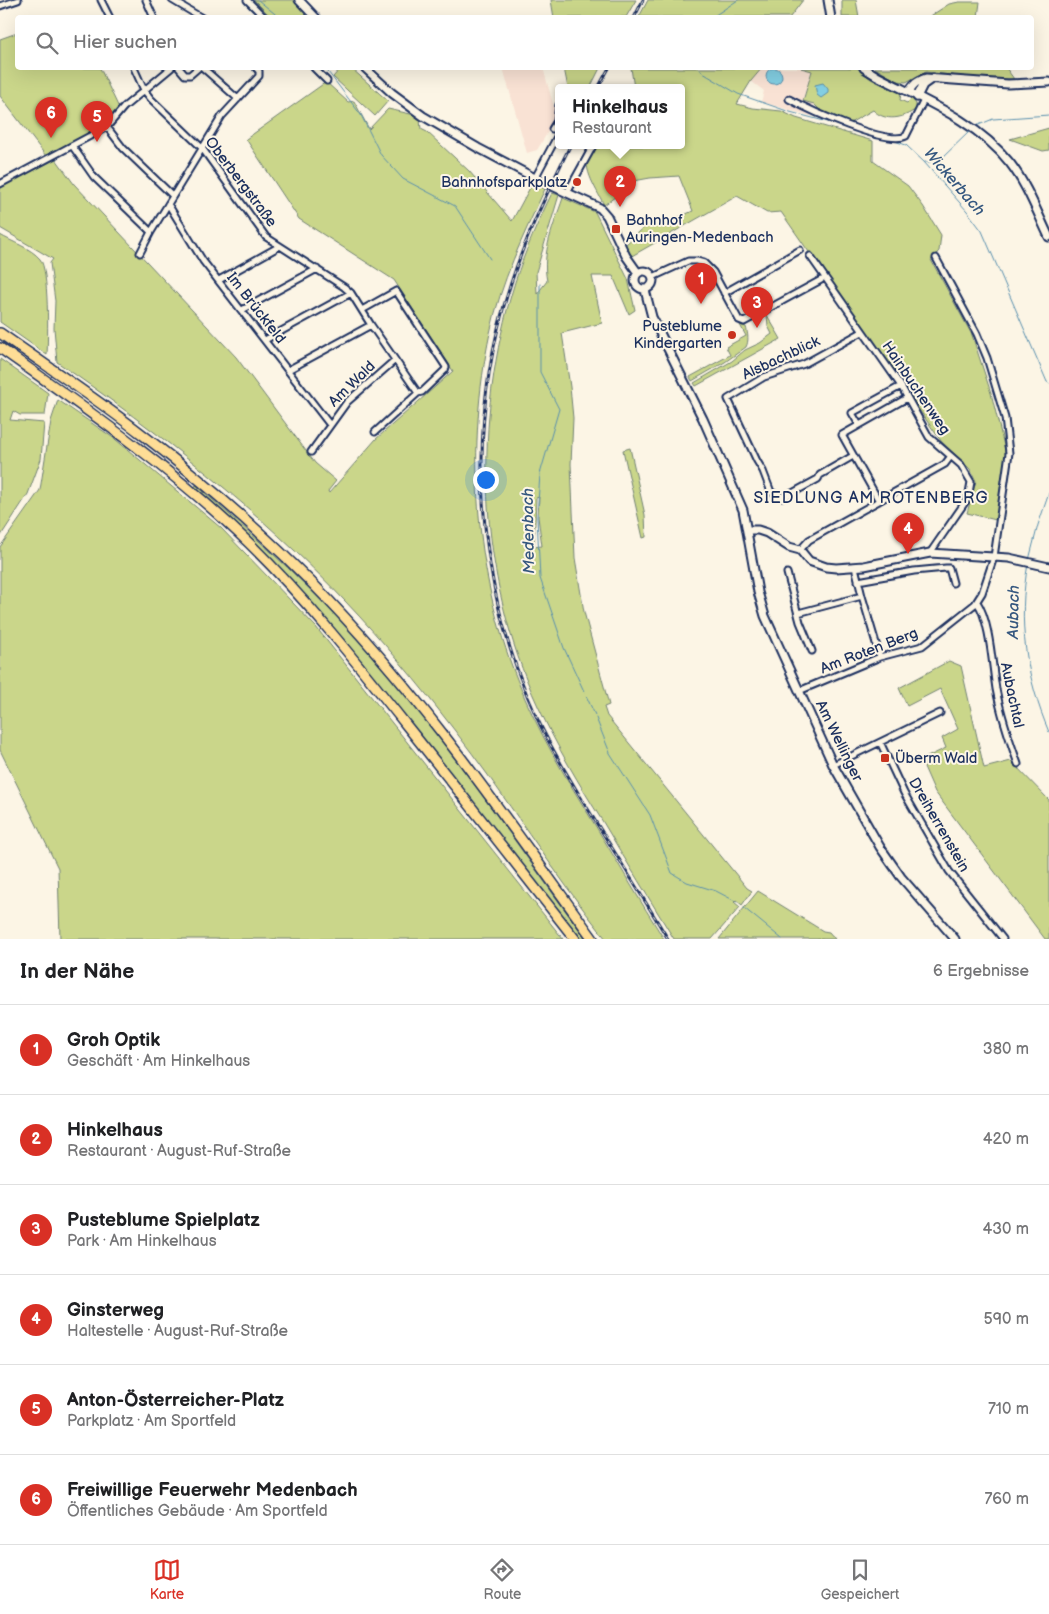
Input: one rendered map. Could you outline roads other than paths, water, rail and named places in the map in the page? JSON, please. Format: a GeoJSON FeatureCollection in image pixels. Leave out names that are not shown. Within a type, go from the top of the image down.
{"type":"FeatureCollection","features":[{"type":"Feature","properties":{"kind":"highway"},"geometry":{"type":"LineString","coordinates":[[0,333],[142,434],[186,469],[260,533],[346,619],[409,691],[460,755],[593,939]]}},
{"type":"Feature","properties":{"kind":"highway"},"geometry":{"type":"LineString","coordinates":[[0,348],[135,444],[181,481],[243,537],[301,596],[372,681],[575,939]]}},
{"type":"Feature","properties":{"kind":"main road"},"geometry":{"type":"LineString","coordinates":[[299,0],[313,15]]}},
{"type":"Feature","properties":{"kind":"main road"},"geometry":{"type":"LineString","coordinates":[[828,0],[831,15]]}},
{"type":"Feature","properties":{"kind":"main road"},"geometry":{"type":"LineString","coordinates":[[368,70],[392,93],[423,116],[535,178],[587,201],[604,211],[626,256],[638,273]]}},
{"type":"Feature","properties":{"kind":"main road"},"geometry":{"type":"LineString","coordinates":[[868,70],[973,128],[1002,154],[1018,174],[1049,237]]}},
{"type":"Feature","properties":{"kind":"main road"},"geometry":{"type":"LineString","coordinates":[[909,92],[918,80],[926,78],[1008,84],[1049,82]]}},
{"type":"Feature","properties":{"kind":"main road"},"geometry":{"type":"LineString","coordinates":[[920,98],[923,85],[934,78]]}},
{"type":"Feature","properties":{"kind":"main road"},"geometry":{"type":"LineString","coordinates":[[646,271],[653,277],[652,285],[645,290],[640,289],[635,284],[635,277],[638,273],[646,271]]}},
{"type":"Feature","properties":{"kind":"main road","name":"Am Wellinger"},"geometry":{"type":"LineString","coordinates":[[645,290],[652,317],[703,419],[743,510],[758,592],[765,616],[833,766],[891,864],[955,939]]}},
{"type":"Feature","properties":{"kind":"main road"},"geometry":{"type":"LineString","coordinates":[[748,530],[763,531],[789,547],[800,550],[810,561],[836,568],[855,567],[930,553],[994,557],[1049,567]]}},
{"type":"Feature","properties":{"kind":"street"},"geometry":{"type":"LineString","coordinates":[[0,6],[18,0]]}},
{"type":"Feature","properties":{"kind":"street"},"geometry":{"type":"LineString","coordinates":[[101,0],[108,15]]}},
{"type":"Feature","properties":{"kind":"street"},"geometry":{"type":"LineString","coordinates":[[146,0],[153,15]]}},
{"type":"Feature","properties":{"kind":"street"},"geometry":{"type":"LineString","coordinates":[[172,0],[197,15]]}},
{"type":"Feature","properties":{"kind":"street"},"geometry":{"type":"LineString","coordinates":[[247,0],[262,15]]}},
{"type":"Feature","properties":{"kind":"street","name":"Oberbergstraße"},"geometry":{"type":"LineString","coordinates":[[135,70],[144,90],[202,148],[262,233],[351,293],[418,393]]}},
{"type":"Feature","properties":{"kind":"street"},"geometry":{"type":"LineString","coordinates":[[0,184],[73,147],[107,127],[124,107],[169,70]]}},
{"type":"Feature","properties":{"kind":"street"},"geometry":{"type":"LineString","coordinates":[[181,70],[186,75],[190,75],[196,70]]}},
{"type":"Feature","properties":{"kind":"street"},"geometry":{"type":"LineString","coordinates":[[205,70],[238,99]]}},
{"type":"Feature","properties":{"kind":"street"},"geometry":{"type":"LineString","coordinates":[[140,253],[222,116],[259,76],[258,70]]}},
{"type":"Feature","properties":{"kind":"street"},"geometry":{"type":"LineString","coordinates":[[316,70],[327,81]]}},
{"type":"Feature","properties":{"kind":"street"},"geometry":{"type":"LineString","coordinates":[[789,99],[820,115],[853,128],[898,138],[906,136],[920,98]]}},
{"type":"Feature","properties":{"kind":"street"},"geometry":{"type":"LineString","coordinates":[[552,129],[555,122]]}},
{"type":"Feature","properties":{"kind":"street"},"geometry":{"type":"LineString","coordinates":[[107,127],[124,148],[173,196]]}},
{"type":"Feature","properties":{"kind":"street"},"geometry":{"type":"LineString","coordinates":[[535,178],[555,140]]}},
{"type":"Feature","properties":{"kind":"street"},"geometry":{"type":"LineString","coordinates":[[73,147],[94,177],[151,232]]}},
{"type":"Feature","properties":{"kind":"street"},"geometry":{"type":"LineString","coordinates":[[566,193],[590,149]]}},
{"type":"Feature","properties":{"kind":"street","name":"Im Brückfeld"},"geometry":{"type":"LineString","coordinates":[[168,204],[203,260],[330,425]]}},
{"type":"Feature","properties":{"kind":"street"},"geometry":{"type":"LineString","coordinates":[[219,280],[280,246]]}},
{"type":"Feature","properties":{"kind":"street"},"geometry":{"type":"LineString","coordinates":[[724,293],[800,250]]}},
{"type":"Feature","properties":{"kind":"street","name":"Hainbuchenweg"},"geometry":{"type":"LineString","coordinates":[[810,256],[901,386],[929,436],[961,464],[966,472],[970,482],[968,498],[930,553]]}},
{"type":"Feature","properties":{"kind":"street","name":"Am Roten Berg"},"geometry":{"type":"LineString","coordinates":[[799,692],[880,657],[922,646],[977,602],[994,557],[1010,453],[1006,418],[987,358],[977,334],[936,258]]}},
{"type":"Feature","properties":{"kind":"street"},"geometry":{"type":"LineString","coordinates":[[653,277],[684,262],[697,261],[704,263],[710,268],[739,320],[746,322],[821,280]]}},
{"type":"Feature","properties":{"kind":"street"},"geometry":{"type":"LineString","coordinates":[[242,310],[317,269]]}},
{"type":"Feature","properties":{"kind":"street"},"geometry":{"type":"LineString","coordinates":[[362,310],[396,291],[446,367],[422,392],[418,393],[375,432]]}},
{"type":"Feature","properties":{"kind":"street"},"geometry":{"type":"LineString","coordinates":[[265,340],[351,293]]}},
{"type":"Feature","properties":{"kind":"street"},"geometry":{"type":"LineString","coordinates":[[288,370],[371,325]]}},
{"type":"Feature","properties":{"kind":"street","name":"Alsbachblick"},"geometry":{"type":"LineString","coordinates":[[853,456],[820,474],[818,479],[787,496],[775,495],[771,492],[763,471],[728,399],[764,377],[804,364],[862,332]]}},
{"type":"Feature","properties":{"kind":"street","name":"Am Wald"},"geometry":{"type":"LineString","coordinates":[[310,452],[347,402],[395,360]]}},
{"type":"Feature","properties":{"kind":"street"},"geometry":{"type":"LineString","coordinates":[[859,425],[852,413],[901,386]]}},
{"type":"Feature","properties":{"kind":"street"},"geometry":{"type":"LineString","coordinates":[[879,501],[842,435],[908,398]]}},
{"type":"Feature","properties":{"kind":"street"},"geometry":{"type":"LineString","coordinates":[[800,550],[809,540],[945,464],[951,456]]}},
{"type":"Feature","properties":{"kind":"street"},"geometry":{"type":"LineString","coordinates":[[855,567],[880,657]]}},
{"type":"Feature","properties":{"kind":"street"},"geometry":{"type":"LineString","coordinates":[[858,580],[914,571],[950,568],[953,584]]}},
{"type":"Feature","properties":{"kind":"street"},"geometry":{"type":"LineString","coordinates":[[787,573],[798,614],[812,651]]}},
{"type":"Feature","properties":{"kind":"street"},"geometry":{"type":"LineString","coordinates":[[798,614],[862,596]]}},
{"type":"Feature","properties":{"kind":"street","name":"Aubachtal"},"geometry":{"type":"LineString","coordinates":[[977,602],[982,609],[986,626],[1001,712],[1018,764]]}},
{"type":"Feature","properties":{"kind":"street"},"geometry":{"type":"LineString","coordinates":[[833,766],[940,713]]}},
{"type":"Feature","properties":{"kind":"street","name":"Dreiherrenstein"},"geometry":{"type":"LineString","coordinates":[[880,742],[904,793],[949,871],[1003,939]]}},
{"type":"Feature","properties":{"kind":"water"},"geometry":{"type":"Polygon","coordinates":[[[768,70],[780,70],[782,79],[777,84],[771,84],[766,79],[768,70]]]}},
{"type":"Feature","properties":{"kind":"water"},"geometry":{"type":"Polygon","coordinates":[[[823,83],[828,89],[828,93],[821,98],[817,95],[815,85],[823,83]]]}},
{"type":"Feature","properties":{"kind":"waterway","name":"Medenbach"},"geometry":{"type":"LineString","coordinates":[[258,0],[276,15]]}},
{"type":"Feature","properties":{"kind":"waterway","name":"Wickerbach"},"geometry":{"type":"LineString","coordinates":[[716,15],[738,0]]}},
{"type":"Feature","properties":{"kind":"waterway","name":"Medenbach"},"geometry":{"type":"LineString","coordinates":[[327,70],[361,115],[381,155],[403,179],[455,206],[490,259]]}},
{"type":"Feature","properties":{"kind":"waterway","name":"Wickerbach"},"geometry":{"type":"LineString","coordinates":[[701,70],[738,94],[790,112],[847,127]]}},
{"type":"Feature","properties":{"kind":"waterway"},"geometry":{"type":"LineString","coordinates":[[976,126],[993,119],[1049,115]]}},
{"type":"Feature","properties":{"kind":"waterway"},"geometry":{"type":"LineString","coordinates":[[925,162],[935,162],[941,159],[971,130]]}},
{"type":"Feature","properties":{"kind":"waterway","name":"Wickerbach"},"geometry":{"type":"LineString","coordinates":[[889,139],[906,145],[924,162],[982,231],[1049,383]]}},
{"type":"Feature","properties":{"kind":"waterway","name":"Medenbach"},"geometry":{"type":"LineString","coordinates":[[540,284],[540,372],[559,409],[540,474],[537,517],[540,578],[564,648],[595,715]]}},
{"type":"Feature","properties":{"kind":"waterway","name":"Aubach"},"geometry":{"type":"LineString","coordinates":[[1029,560],[1049,493]]}},
{"type":"Feature","properties":{"kind":"waterway","name":"Aubach"},"geometry":{"type":"LineString","coordinates":[[1028,564],[1023,607],[1026,649],[1034,691],[1049,732]]}},
{"type":"Feature","properties":{"kind":"waterway","name":"Medenbach"},"geometry":{"type":"LineString","coordinates":[[596,718],[610,753],[650,815],[672,873],[687,882],[716,891],[737,902]]}},
{"type":"Feature","properties":{"kind":"waterway","name":"Medenbach"},"geometry":{"type":"LineString","coordinates":[[744,908],[782,939]]}},
{"type":"Feature","properties":{"kind":"railway"},"geometry":{"type":"LineString","coordinates":[[636,15],[643,0]]}},
{"type":"Feature","properties":{"kind":"railway"},"geometry":{"type":"LineString","coordinates":[[600,84],[608,70]]}},
{"type":"Feature","properties":{"kind":"railway"},"geometry":{"type":"LineString","coordinates":[[569,149],[523,248],[496,337],[487,392],[482,447],[483,503],[489,558],[500,613],[516,666],[537,718],[571,782],[668,939]]}},
{"type":"Feature","properties":{"kind":"place","name":"Freiwillige Feuerwehr Medenbach"},"geometry":{"type":"Point","coordinates":[51,138]}},
{"type":"Feature","properties":{"kind":"place","name":"Anton-Österreicher-Platz"},"geometry":{"type":"Point","coordinates":[97,142]}},
{"type":"Feature","properties":{"kind":"place","name":"Bahnhofsparkplatz"},"geometry":{"type":"Point","coordinates":[577,182]}},
{"type":"Feature","properties":{"kind":"place","name":"Hinkelhaus"},"geometry":{"type":"Point","coordinates":[620,207]}},
{"type":"Feature","properties":{"kind":"place","name":"Bahnhof Auringen-Medenbach"},"geometry":{"type":"Point","coordinates":[616,229]}},
{"type":"Feature","properties":{"kind":"place","name":"Groh Optik"},"geometry":{"type":"Point","coordinates":[701,304]}},
{"type":"Feature","properties":{"kind":"place","name":"Pusteblume Spielplatz"},"geometry":{"type":"Point","coordinates":[757,328]}},
{"type":"Feature","properties":{"kind":"place","name":"Pusteblume Kindergarten"},"geometry":{"type":"Point","coordinates":[732,335]}},
{"type":"Feature","properties":{"kind":"place","name":"Ginsterweg"},"geometry":{"type":"Point","coordinates":[908,554]}},
{"type":"Feature","properties":{"kind":"place","name":"Überm Wald"},"geometry":{"type":"Point","coordinates":[885,758]}},
{"type":"Feature","properties":{"kind":"district","name":"SIEDLUNG AM ROTENBERG"},"geometry":{"type":"Point","coordinates":[871,498]}}]}
